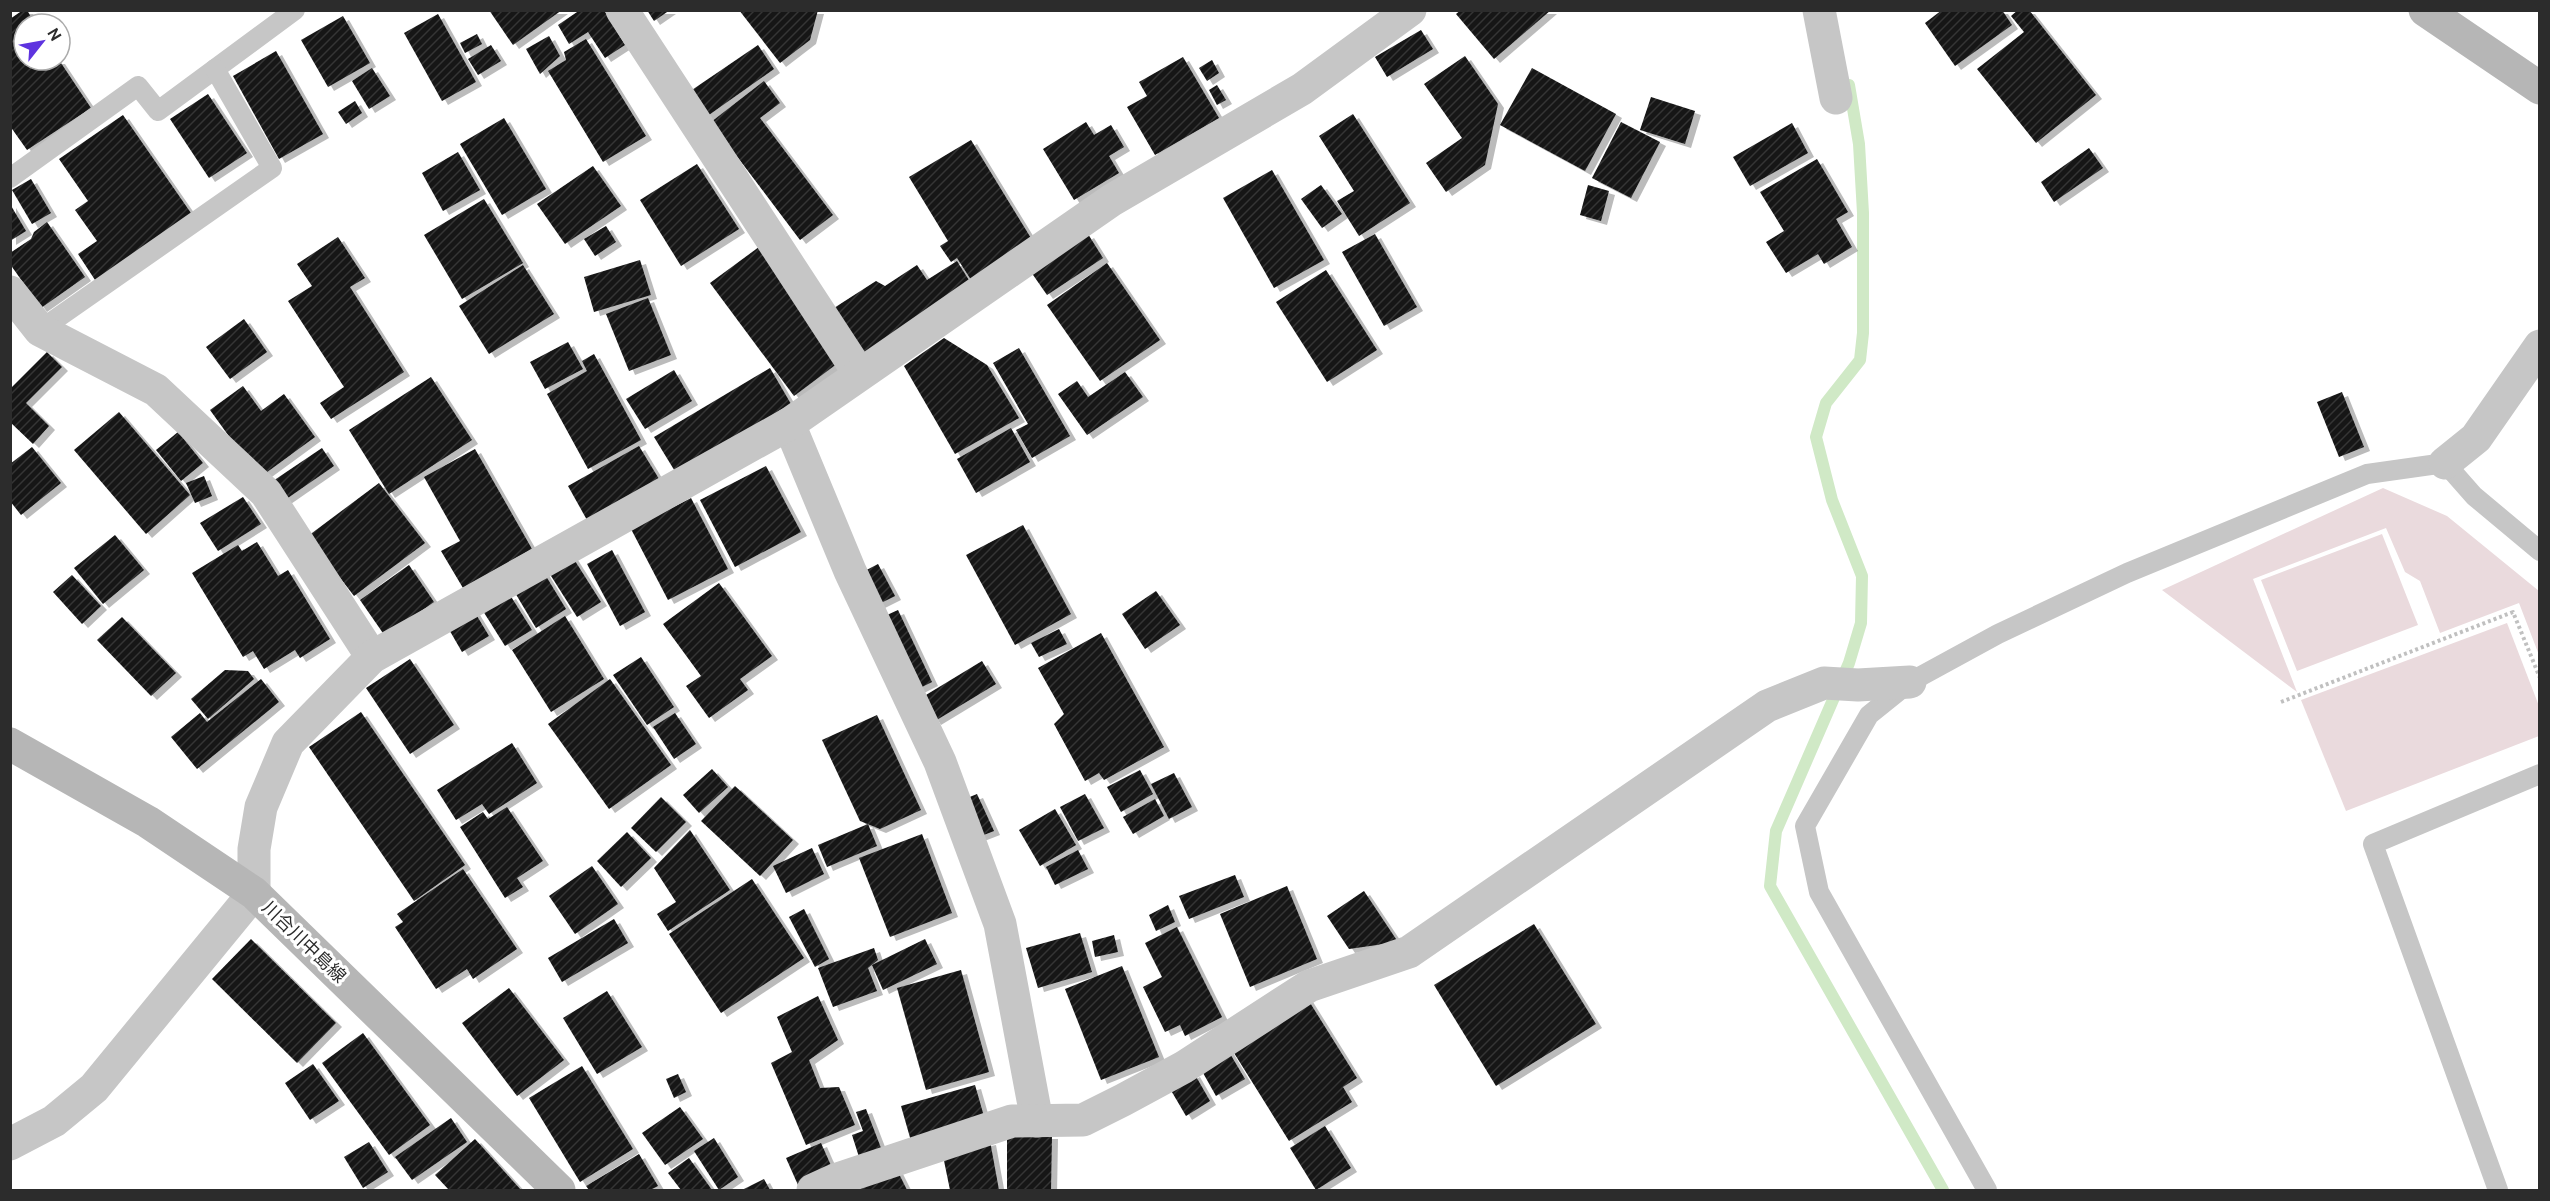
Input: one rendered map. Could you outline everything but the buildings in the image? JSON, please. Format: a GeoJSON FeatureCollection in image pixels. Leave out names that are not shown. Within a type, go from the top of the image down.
{"type":"FeatureCollection","features":[{"type":"Feature","properties":{"kind":"main road"},"geometry":{"type":"LineString","coordinates":[[2425,10],[2540,88]]}},
{"type":"Feature","properties":{"kind":"main road","name":"川合川中島線"},"geometry":{"type":"LineString","coordinates":[[10,744],[148,822],[254,893],[559,1191]]}},
{"type":"Feature","properties":{"kind":"street"},"geometry":{"type":"LineString","coordinates":[[622,10],[859,373]]}},
{"type":"Feature","properties":{"kind":"street"},"geometry":{"type":"LineString","coordinates":[[10,1144],[54,1121],[94,1088],[254,893],[254,849],[261,807],[288,743],[372,657],[789,424],[859,373],[1112,200],[1302,89],[1410,10]]}},
{"type":"Feature","properties":{"kind":"street"},"geometry":{"type":"LineString","coordinates":[[1820,10],[1836,98]]}},
{"type":"Feature","properties":{"kind":"street"},"geometry":{"type":"LineString","coordinates":[[10,292],[40,330],[156,390],[266,493],[372,657]]}},
{"type":"Feature","properties":{"kind":"street"},"geometry":{"type":"LineString","coordinates":[[2445,463],[2475,438],[2540,346]]}},
{"type":"Feature","properties":{"kind":"street"},"geometry":{"type":"LineString","coordinates":[[789,424],[850,571],[940,762],[1000,924],[1037,1121]]}},
{"type":"Feature","properties":{"kind":"street"},"geometry":{"type":"LineString","coordinates":[[813,1191],[835,1180],[1011,1122],[1083,1120],[1184,1067],[1309,986],[1409,952],[1767,706],[1824,682],[1858,685],[1910,682]]}},
{"type":"Feature","properties":{"kind":"lane"},"geometry":{"type":"LineString","coordinates":[[10,178],[138,86],[158,111],[295,10]]}},
{"type":"Feature","properties":{"kind":"lane"},"geometry":{"type":"LineString","coordinates":[[40,330],[272,168],[215,69]]}},
{"type":"Feature","properties":{"kind":"lane"},"geometry":{"type":"LineString","coordinates":[[1987,1191],[1819,892],[1805,826],[1869,715],[1910,682],[1998,634],[2127,573],[2367,474],[2445,463],[2474,496],[2540,551]]}},
{"type":"Feature","properties":{"kind":"lane"},"geometry":{"type":"LineString","coordinates":[[2498,1191],[2373,844],[2540,774]]}},
{"type":"Feature","properties":{"kind":"path"},"geometry":{"type":"LineString","coordinates":[[2281,702],[2513,612],[2540,678]]}},
{"type":"Feature","properties":{"kind":"shaded area"},"geometry":{"type":"Polygon","coordinates":[[[2383,488],[2447,516],[2539,591],[2539,655],[2519,603],[2440,633],[2420,581],[2405,572],[2386,528],[2253,579],[2297,692],[2162,590],[2383,488]]]}},
{"type":"Feature","properties":{"kind":"shaded area"},"geometry":{"type":"Polygon","coordinates":[[[2382,534],[2418,625],[2297,671],[2261,580],[2382,534]]]}},
{"type":"Feature","properties":{"kind":"shaded area"},"geometry":{"type":"Polygon","coordinates":[[[2507,623],[2539,706],[2539,736],[2346,811],[2301,700],[2507,623]]]}},
{"type":"Feature","properties":{"kind":"waterway"},"geometry":{"type":"LineString","coordinates":[[1849,85],[1859,144],[1863,213],[1863,333],[1860,360],[1826,403],[1816,437],[1832,500],[1862,576],[1861,623],[1849,663],[1776,831],[1770,886],[1943,1190]]}}]}
